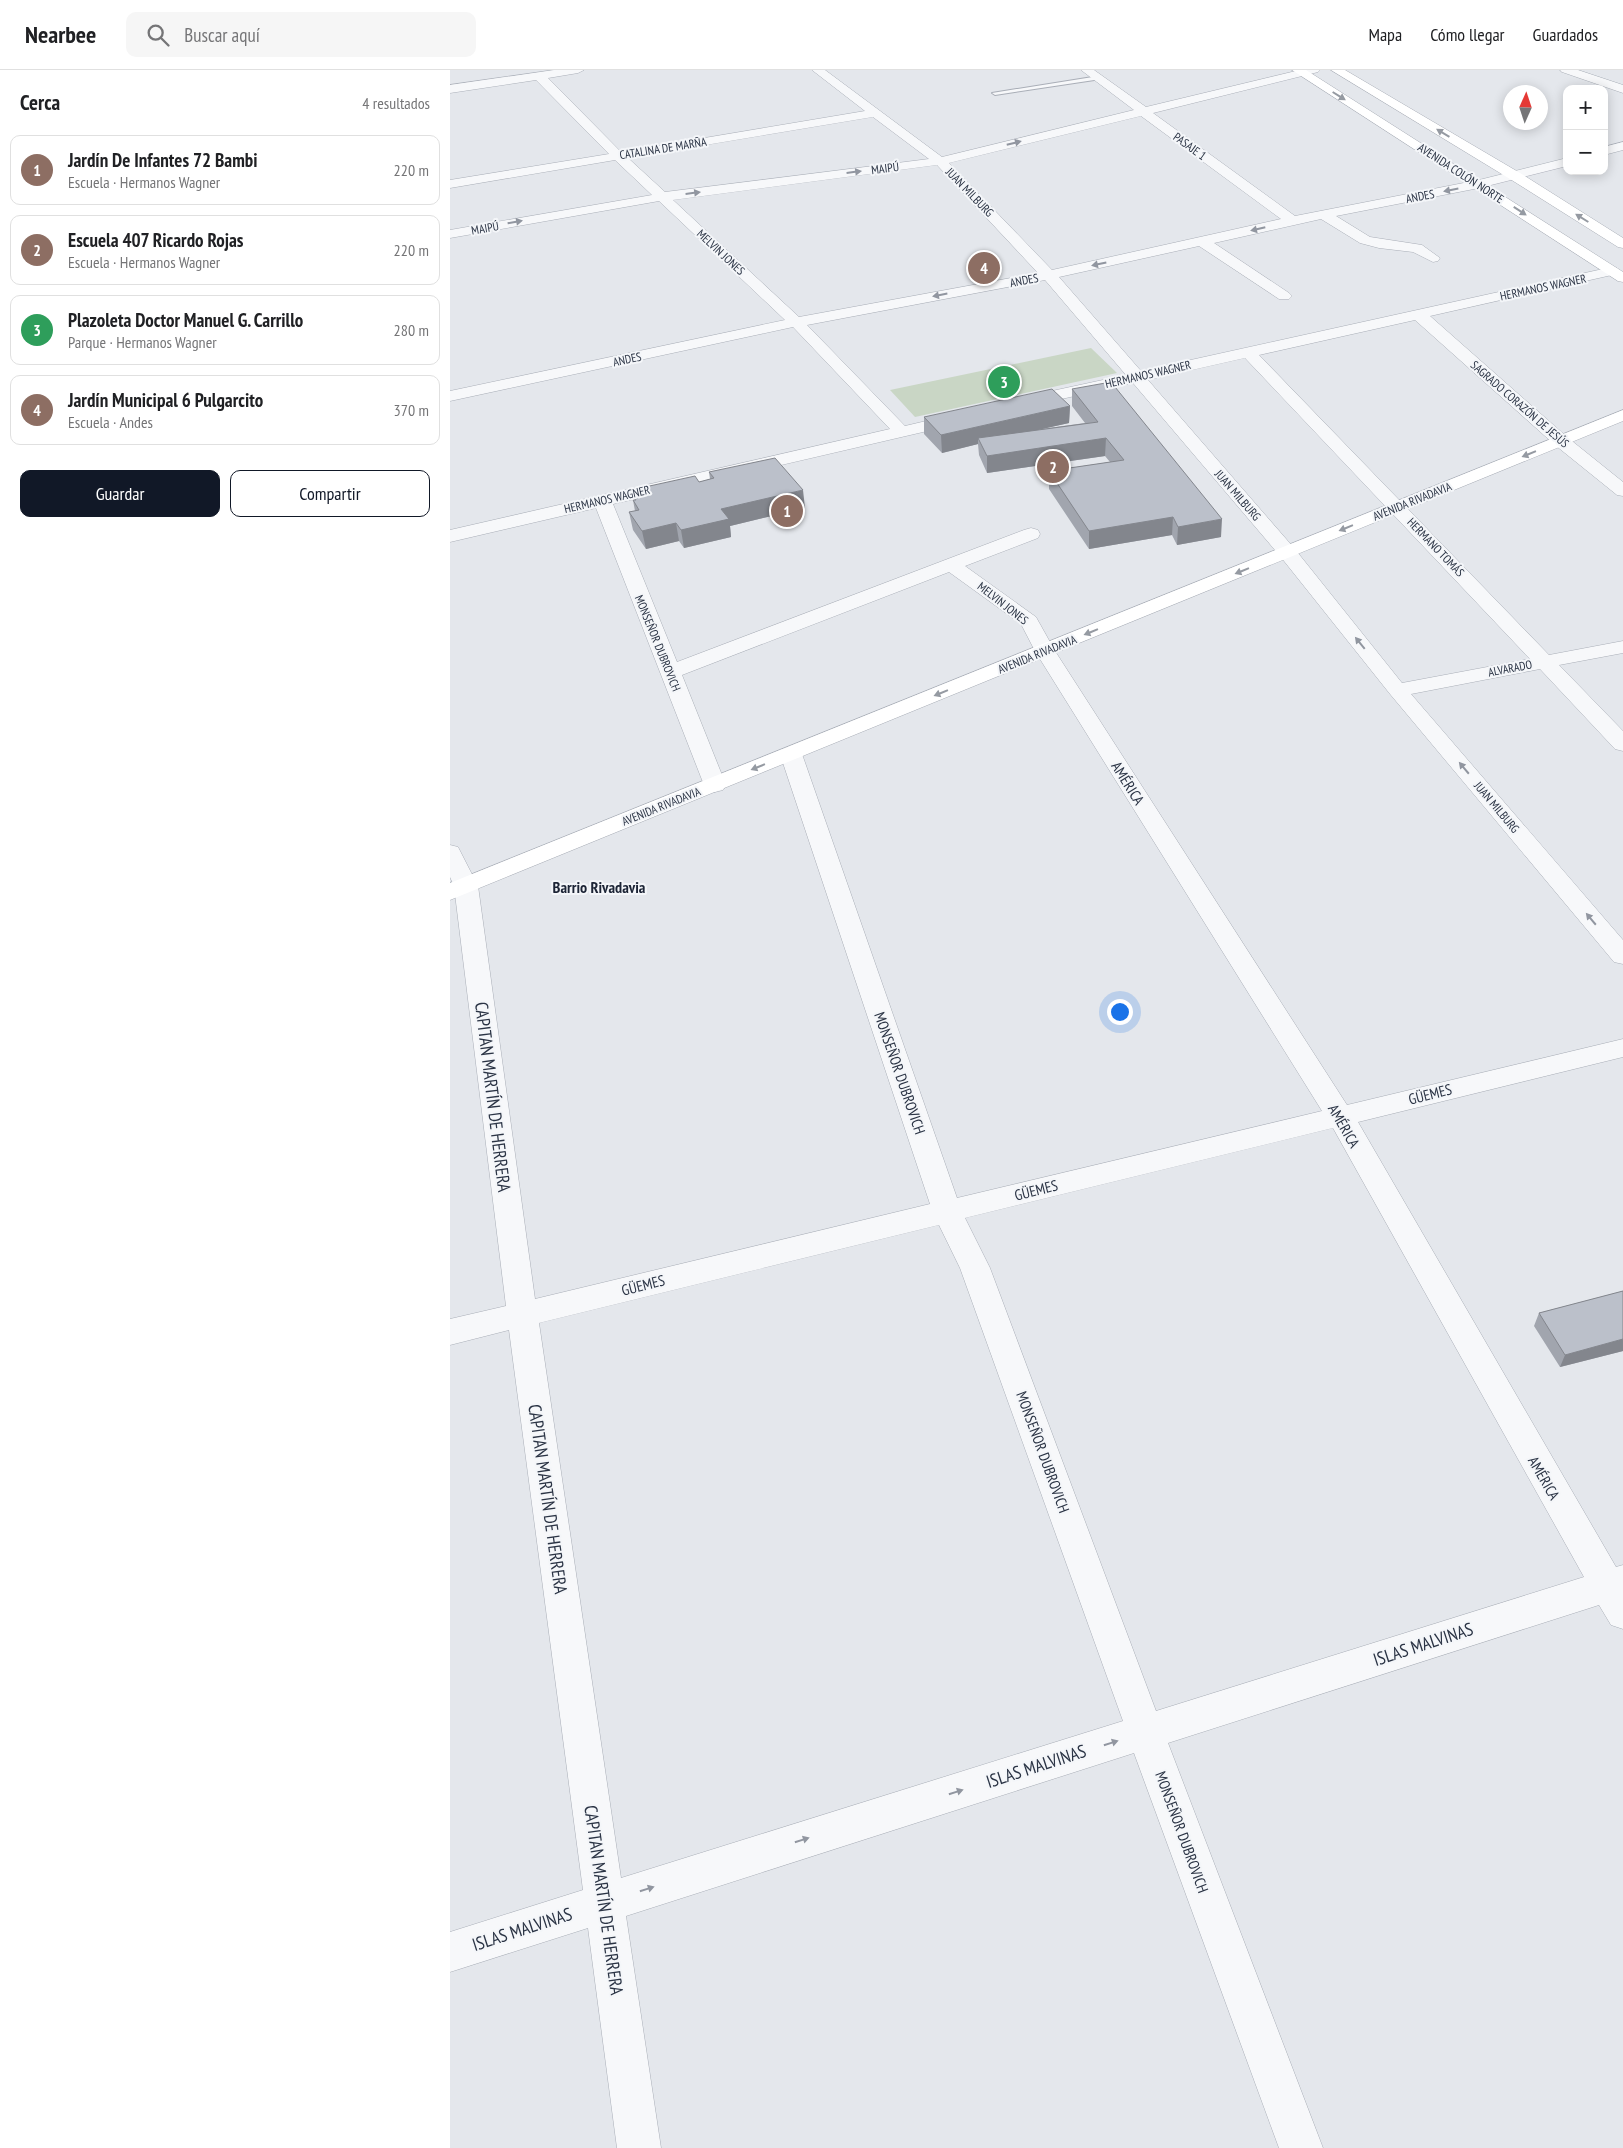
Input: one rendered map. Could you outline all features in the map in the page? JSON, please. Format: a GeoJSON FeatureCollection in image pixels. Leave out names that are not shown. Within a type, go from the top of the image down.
{"type":"FeatureCollection","features":[{"type":"Feature","properties":{"kind":"main road","name":"AVENIDA COLÓN NORTE"},"geometry":{"type":"LineString","coordinates":[[1337,70],[1515,176],[1623,244]]}},
{"type":"Feature","properties":{"kind":"main road","name":"AVENIDA COLÓN NORTE"},"geometry":{"type":"LineString","coordinates":[[1305,71],[1618,275]]}},
{"type":"Feature","properties":{"kind":"main road","name":"AVENIDA RIVADAVIA"},"geometry":{"type":"LineString","coordinates":[[458,889],[1623,415]]}},
{"type":"Feature","properties":{"kind":"street"},"geometry":{"type":"LineString","coordinates":[[481,70],[493,82]]}},
{"type":"Feature","properties":{"kind":"street"},"geometry":{"type":"LineString","coordinates":[[450,88],[578,70]]}},
{"type":"Feature","properties":{"kind":"street","name":"JUAN MILBURG"},"geometry":{"type":"LineString","coordinates":[[818,70],[940,161],[1049,275],[1287,552],[1398,690],[1623,956]]}},
{"type":"Feature","properties":{"kind":"street","name":"PASAJE 1"},"geometry":{"type":"LineString","coordinates":[[1087,70],[1292,221]]}},
{"type":"Feature","properties":{"kind":"street"},"geometry":{"type":"LineString","coordinates":[[1566,70],[1623,89]]}},
{"type":"Feature","properties":{"kind":"street","name":"MAIPÚ"},"geometry":{"type":"LineString","coordinates":[[450,234],[661,197],[940,161],[1305,71]]}},
{"type":"Feature","properties":{"kind":"street","name":"MELVIN JONES"},"geometry":{"type":"LineString","coordinates":[[539,76],[618,156],[796,322],[901,431]]}},
{"type":"Feature","properties":{"kind":"street","name":"CATALINA DE MARÑA"},"geometry":{"type":"LineString","coordinates":[[450,184],[876,113]]}},
{"type":"Feature","properties":{"kind":"street"},"geometry":{"type":"LineString","coordinates":[[1608,150],[1623,146]]}},
{"type":"Feature","properties":{"kind":"street","name":"ANDES"},"geometry":{"type":"LineString","coordinates":[[450,396],[796,322],[1049,275],[1292,221],[1479,184],[1563,163]]}},
{"type":"Feature","properties":{"kind":"street"},"geometry":{"type":"LineString","coordinates":[[1324,215],[1365,240],[1379,244],[1417,248],[1433,258]]}},
{"type":"Feature","properties":{"kind":"street"},"geometry":{"type":"LineString","coordinates":[[1203,242],[1284,296]]}},
{"type":"Feature","properties":{"kind":"street","name":"HERMANOS WAGNER"},"geometry":{"type":"LineString","coordinates":[[1004,407],[1418,314],[1618,275]]}},
{"type":"Feature","properties":{"kind":"street","name":"SAGRADO CORAZÓN DE JESÚS"},"geometry":{"type":"LineString","coordinates":[[1418,314],[1561,441],[1623,491]]}},
{"type":"Feature","properties":{"kind":"street","name":"HERMANO TOMÁS"},"geometry":{"type":"LineString","coordinates":[[1248,352],[1623,744]]}},
{"type":"Feature","properties":{"kind":"street","name":"HERMANOS WAGNER"},"geometry":{"type":"LineString","coordinates":[[450,536],[976,414]]}},
{"type":"Feature","properties":{"kind":"street","name":"MONSEÑOR DUBROVICH"},"geometry":{"type":"LineString","coordinates":[[602,500],[715,785]]}},
{"type":"Feature","properties":{"kind":"street"},"geometry":{"type":"LineString","coordinates":[[670,672],[1031,534]]}},
{"type":"Feature","properties":{"kind":"street","name":"MELVIN JONES"},"geometry":{"type":"LineString","coordinates":[[951,564],[1029,621],[1044,651]]}},
{"type":"Feature","properties":{"kind":"street","name":"ALVARADO"},"geometry":{"type":"LineString","coordinates":[[1398,690],[1623,647]]}},
{"type":"Feature","properties":{"kind":"street","name":"AMÉRICA"},"geometry":{"type":"LineString","coordinates":[[1044,651],[1340,1116],[1617,1594]]}},
{"type":"Feature","properties":{"kind":"street","name":"MONSEÑOR DUBROVICH"},"geometry":{"type":"LineString","coordinates":[[790,754],[947,1211],[975,1268],[1300,2148]]}},
{"type":"Feature","properties":{"kind":"street","name":"CAPITAN MARTÍN DE HERRERA"},"geometry":{"type":"LineString","coordinates":[[450,852],[458,889],[522,1314],[639,2148]]}},
{"type":"Feature","properties":{"kind":"street","name":"GÜEMES"},"geometry":{"type":"LineString","coordinates":[[450,1332],[1623,1048]]}},
{"type":"Feature","properties":{"kind":"street","name":"ISLAS MALVINAS"},"geometry":{"type":"LineString","coordinates":[[450,1952],[1145,1732],[1617,1594]]}},
{"type":"Feature","properties":{"kind":"lane"},"geometry":{"type":"LineString","coordinates":[[995,93],[1098,78]]}},
{"type":"Feature","properties":{"kind":"green space"},"geometry":{"type":"Polygon","coordinates":[[[1091,348],[1117,373],[915,417],[890,390],[1091,348]]]}},
{"type":"Feature","properties":{"kind":"building"},"geometry":{"type":"Polygon","coordinates":[[[1111,382],[1222,519],[1178,527],[1173,517],[1089,531],[1049,471],[1124,460],[1106,438],[987,456],[978,438],[1098,422],[1072,389],[1111,382]]]}},
{"type":"Feature","properties":{"kind":"building"},"geometry":{"type":"Polygon","coordinates":[[[1052,389],[1070,406],[941,435],[924,417],[1052,389]]]}},
{"type":"Feature","properties":{"kind":"building"},"geometry":{"type":"Polygon","coordinates":[[[775,458],[803,490],[721,509],[729,519],[681,530],[676,523],[642,531],[629,512],[639,510],[633,500],[636,500],[633,495],[648,492],[645,487],[695,476],[699,482],[714,478],[709,472],[775,458]]]}},
{"type":"Feature","properties":{"kind":"building"},"geometry":{"type":"Polygon","coordinates":[[[1623,1291],[1623,1339],[1565,1355],[1539,1313],[1623,1291]]]}},
{"type":"Feature","properties":{"kind":"place","name":"Jardín Municipal 6 Pulgarcito"},"geometry":{"type":"Point","coordinates":[984,268]}},
{"type":"Feature","properties":{"kind":"place","name":"Plazoleta Doctor Manuel G. Carrillo"},"geometry":{"type":"Point","coordinates":[1004,382]}},
{"type":"Feature","properties":{"kind":"place","name":"Escuela 407 Ricardo Rojas"},"geometry":{"type":"Point","coordinates":[1053,467]}},
{"type":"Feature","properties":{"kind":"place","name":"Jardín De Infantes 72 Bambi"},"geometry":{"type":"Point","coordinates":[787,511]}},
{"type":"Feature","properties":{"kind":"district","name":"Barrio Rivadavia"},"geometry":{"type":"Point","coordinates":[599,887]}}]}
